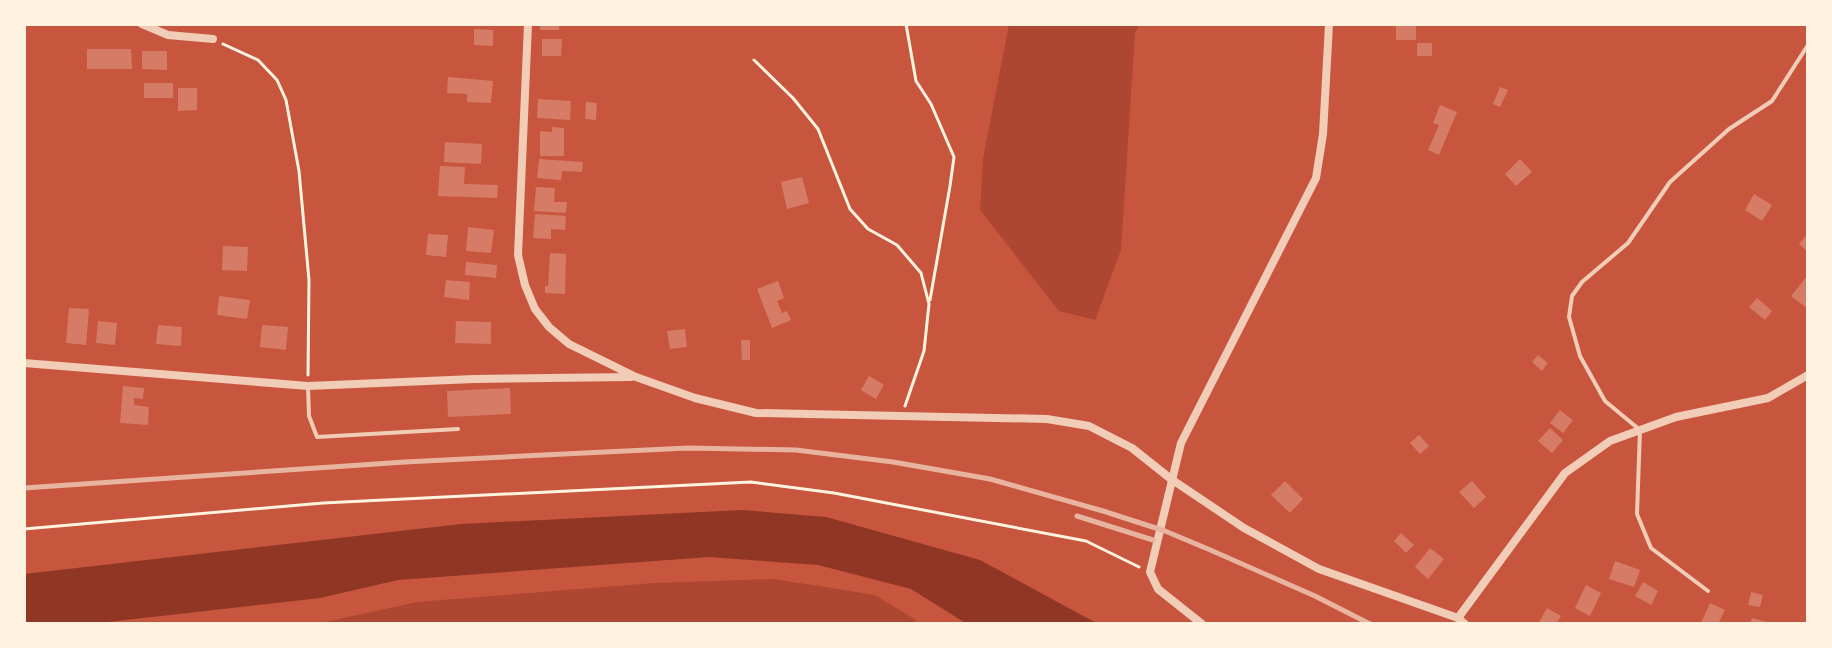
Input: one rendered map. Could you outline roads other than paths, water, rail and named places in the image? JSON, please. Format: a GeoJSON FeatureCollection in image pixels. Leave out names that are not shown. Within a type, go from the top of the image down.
{"type":"FeatureCollection","features":[{"type":"Feature","properties":{"kind":"street"},"geometry":{"type":"LineString","coordinates":[[142,24],[168,35],[213,39]]}},
{"type":"Feature","properties":{"kind":"street"},"geometry":{"type":"LineString","coordinates":[[528,24],[518,255],[535,309],[549,327],[569,344],[636,377],[695,398],[756,413],[1047,419],[1089,426],[1132,448],[1171,479],[1244,528],[1319,569],[1462,621],[1565,473],[1610,441],[1676,417],[1768,398],[1808,375]]}},
{"type":"Feature","properties":{"kind":"street"},"geometry":{"type":"LineString","coordinates":[[1202,624],[1158,589],[1150,572],[1181,443],[1316,178],[1323,134],[1329,24]]}},
{"type":"Feature","properties":{"kind":"street"},"geometry":{"type":"LineString","coordinates":[[24,363],[308,386],[474,379],[636,377]]}},
{"type":"Feature","properties":{"kind":"lane"},"geometry":{"type":"LineString","coordinates":[[1708,591],[1651,548],[1637,514],[1640,430],[1605,401],[1580,356],[1569,317],[1572,296],[1582,282],[1628,243],[1670,182],[1729,129],[1772,101],[1808,45]]}},
{"type":"Feature","properties":{"kind":"lane"},"geometry":{"type":"LineString","coordinates":[[308,386],[309,416],[317,437],[458,429]]}},
{"type":"Feature","properties":{"kind":"railway"},"geometry":{"type":"LineString","coordinates":[[24,488],[584,453],[688,448],[796,450],[893,462],[990,479],[1103,511],[1208,549],[1370,624]]}},
{"type":"Feature","properties":{"kind":"railway"},"geometry":{"type":"LineString","coordinates":[[1077,516],[1153,540]]}}]}
